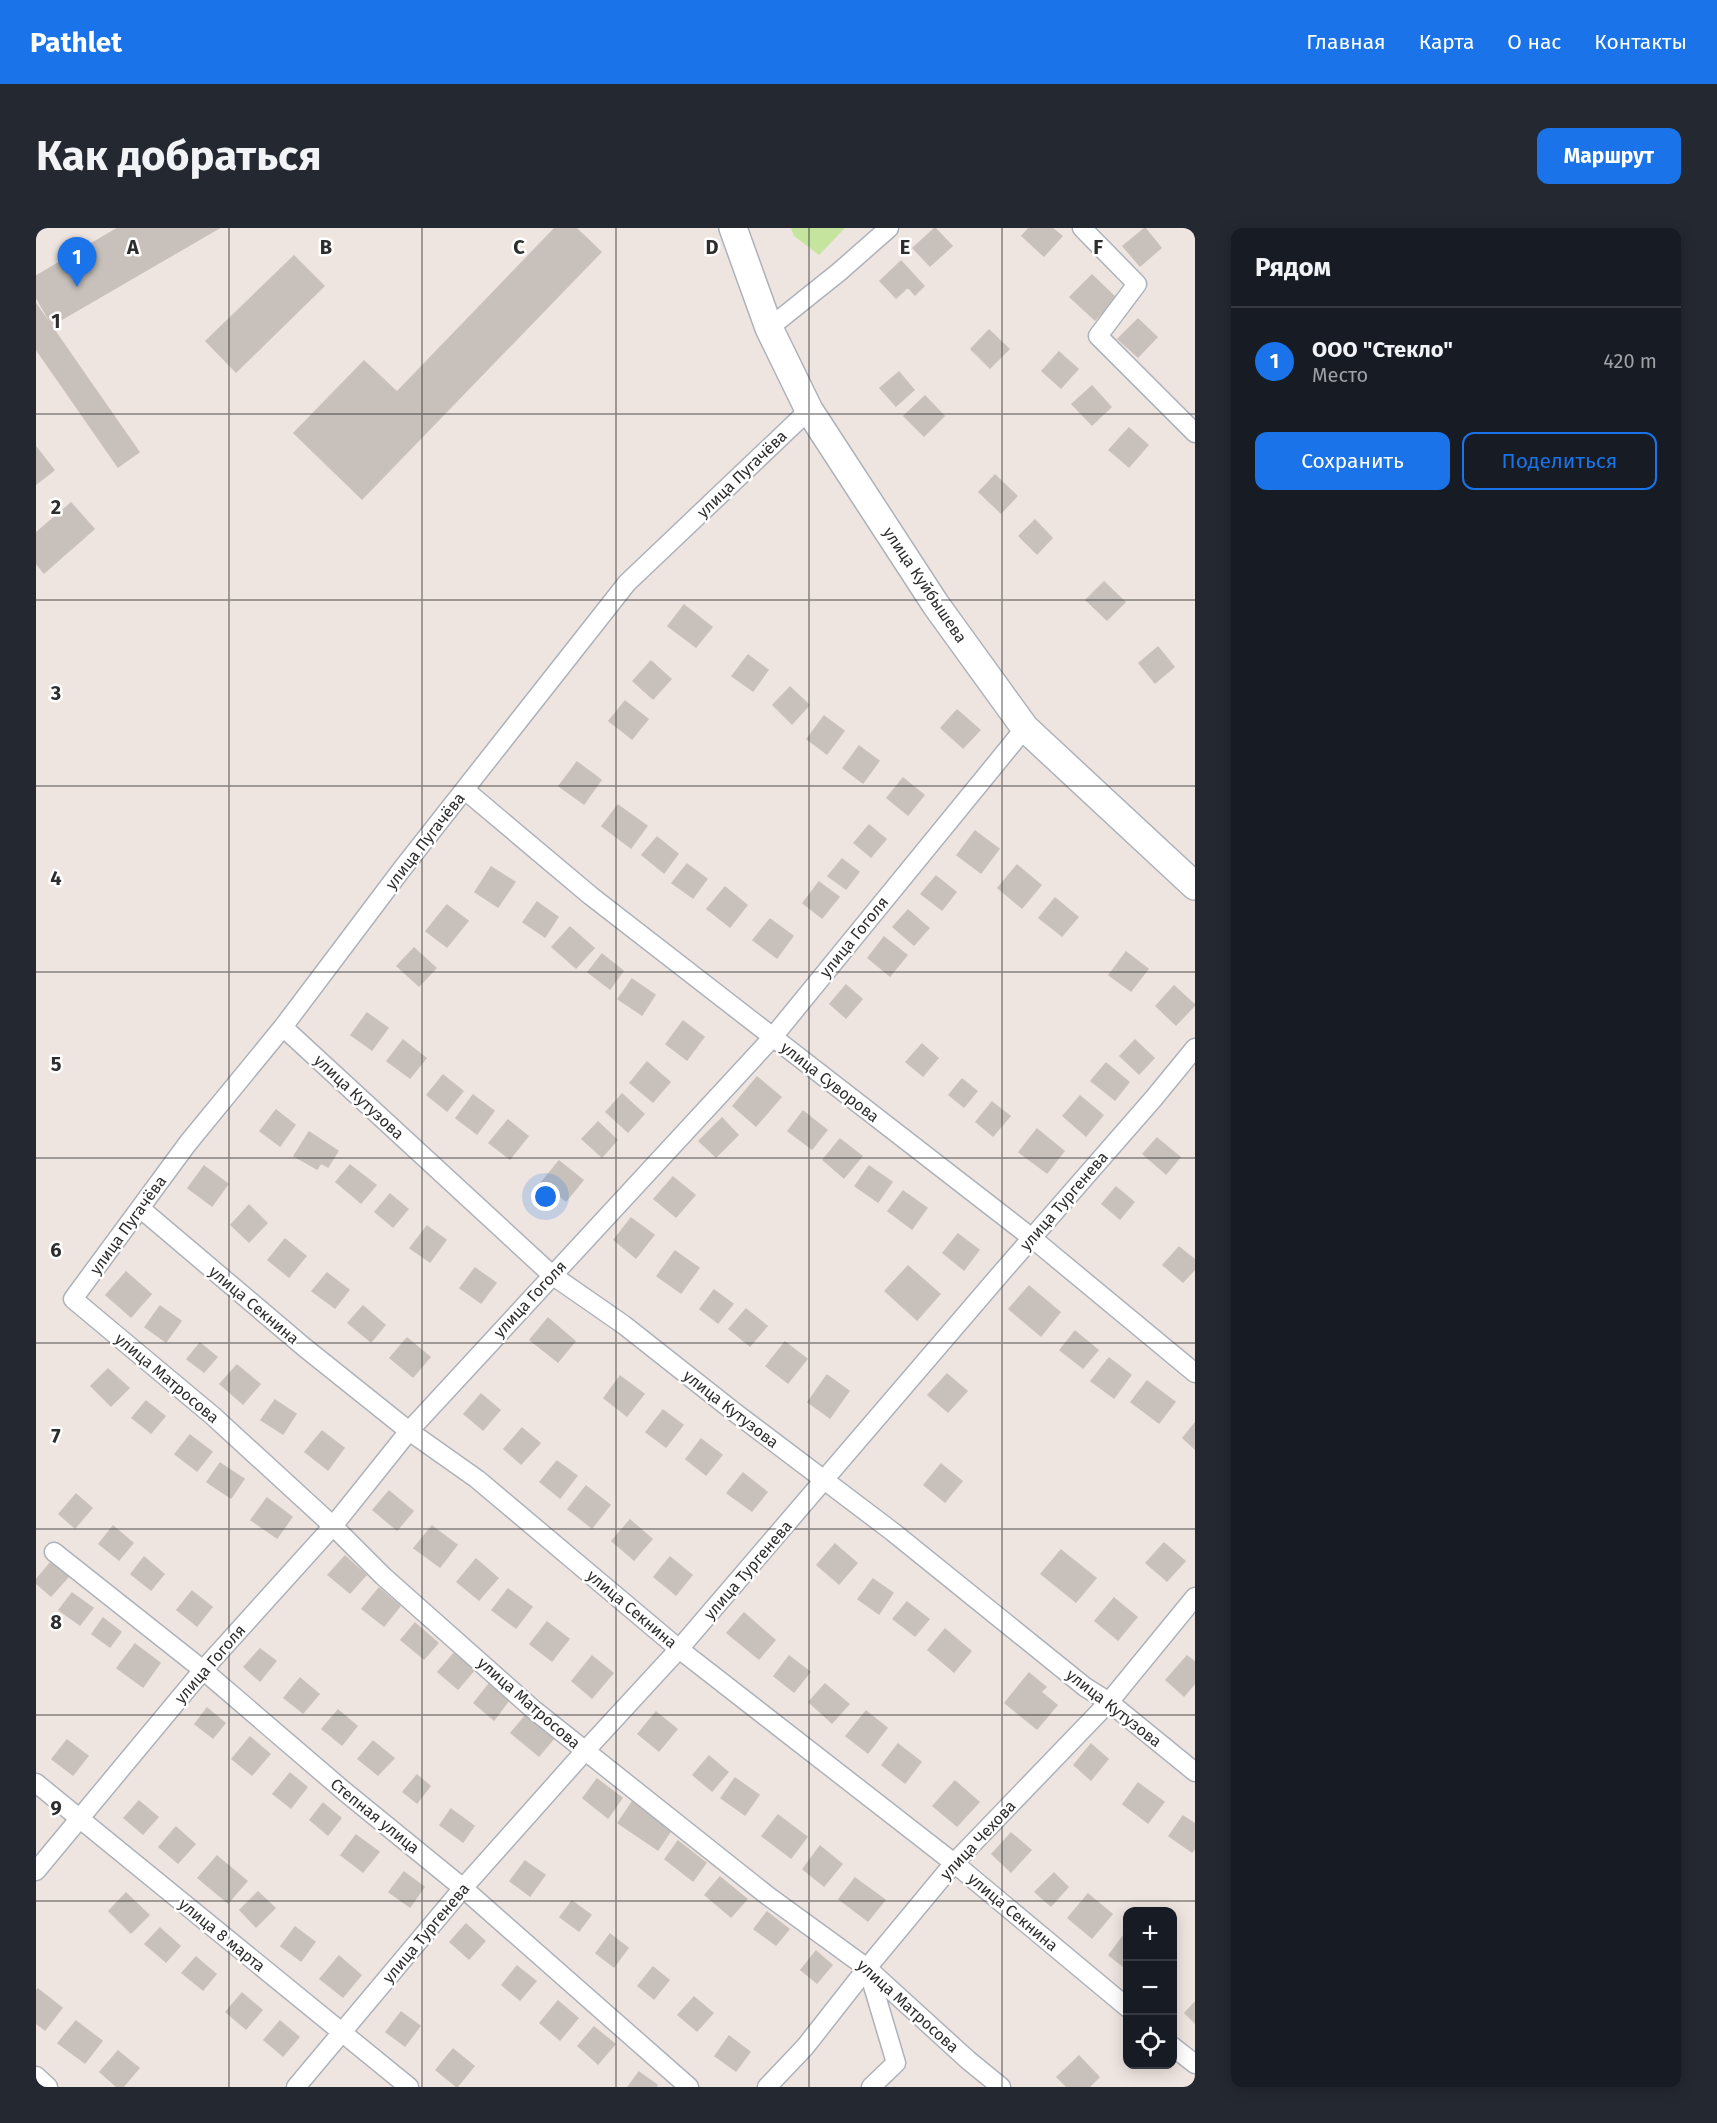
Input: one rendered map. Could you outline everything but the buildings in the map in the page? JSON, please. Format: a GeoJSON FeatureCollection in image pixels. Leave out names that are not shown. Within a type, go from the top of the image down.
{"type":"FeatureCollection","features":[{"type":"Feature","properties":{"kind":"main road","name":"улица Куйбышева"},"geometry":{"type":"LineString","coordinates":[[733,228],[769,328],[809,410],[936,605],[1025,728],[1195,886]]}},
{"type":"Feature","properties":{"kind":"street"},"geometry":{"type":"LineString","coordinates":[[769,328],[839,273],[889,228]]}},
{"type":"Feature","properties":{"kind":"street"},"geometry":{"type":"LineString","coordinates":[[1082,228],[1137,284],[1098,336],[1195,433]]}},
{"type":"Feature","properties":{"kind":"street","name":"улица Пугачёва"},"geometry":{"type":"LineString","coordinates":[[73,1299],[188,1143],[283,1027],[402,869],[627,583],[809,410]]}},
{"type":"Feature","properties":{"kind":"street","name":"улица Гоголя"},"geometry":{"type":"LineString","coordinates":[[36,1871],[203,1670],[333,1526],[409,1431],[772,1038],[1025,728]]}},
{"type":"Feature","properties":{"kind":"street","name":"улица Суворова"},"geometry":{"type":"LineString","coordinates":[[465,790],[591,896],[1032,1238],[1195,1373]]}},
{"type":"Feature","properties":{"kind":"street","name":"улица Кутузова"},"geometry":{"type":"LineString","coordinates":[[283,1027],[552,1275],[624,1325],[893,1532],[1085,1687],[1109,1702],[1195,1772]]}},
{"type":"Feature","properties":{"kind":"street","name":"улица Тургенева"},"geometry":{"type":"LineString","coordinates":[[296,2087],[463,1888],[679,1649],[1195,1048]]}},
{"type":"Feature","properties":{"kind":"street","name":"улица Секнина"},"geometry":{"type":"LineString","coordinates":[[140,1208],[304,1347],[409,1431],[477,1479],[679,1649],[954,1863],[1123,2004]]}},
{"type":"Feature","properties":{"kind":"street","name":"улица Матросова"},"geometry":{"type":"LineString","coordinates":[[73,1299],[213,1416],[333,1526],[383,1576],[534,1710],[768,1896],[867,1968],[1001,2087]]}},
{"type":"Feature","properties":{"kind":"street","name":"Степная улица"},"geometry":{"type":"LineString","coordinates":[[54,1552],[203,1670],[344,1791],[463,1888],[689,2087]]}},
{"type":"Feature","properties":{"kind":"street","name":"улица Чехова"},"geometry":{"type":"LineString","coordinates":[[767,2087],[805,2047],[954,1863],[1109,1702],[1195,1597]]}},
{"type":"Feature","properties":{"kind":"street","name":"улица 8 марта"},"geometry":{"type":"LineString","coordinates":[[36,1784],[409,2087]]}},
{"type":"Feature","properties":{"kind":"street"},"geometry":{"type":"LineString","coordinates":[[867,1968],[896,2063],[871,2087]]}},
{"type":"Feature","properties":{"kind":"street"},"geometry":{"type":"LineString","coordinates":[[1177,2049],[1195,2064]]}},
{"type":"Feature","properties":{"kind":"street"},"geometry":{"type":"LineString","coordinates":[[36,2076],[48,2087]]}},
{"type":"Feature","properties":{"kind":"green space"},"geometry":{"type":"Polygon","coordinates":[[[791,228],[845,228],[819,255],[794,236],[791,228]]]}},
{"type":"Feature","properties":{"kind":"place","name":"ООО \"Стекло\""},"geometry":{"type":"Point","coordinates":[77,287]}}]}
